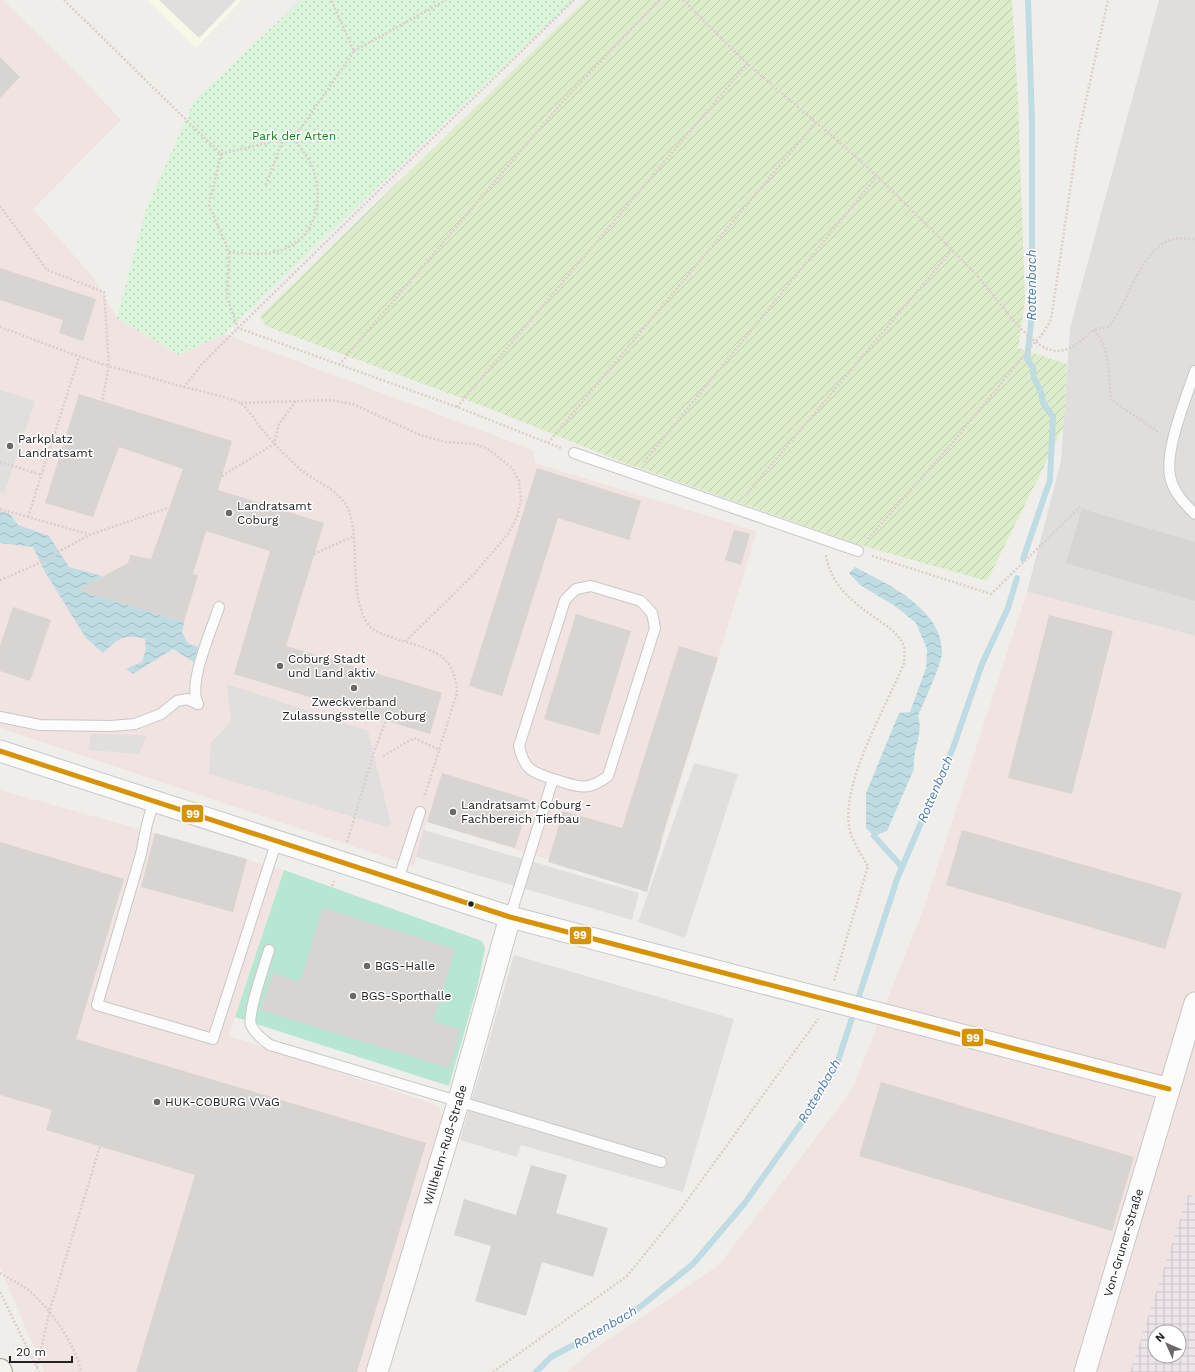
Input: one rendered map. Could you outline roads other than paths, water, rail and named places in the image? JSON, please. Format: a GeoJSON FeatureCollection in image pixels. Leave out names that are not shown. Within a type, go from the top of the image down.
{"type":"FeatureCollection","features":[{"type":"Feature","properties":{"kind":"street"},"geometry":{"type":"LineString","coordinates":[[0,751],[510,917],[1169,1089]]}},
{"type":"Feature","properties":{"kind":"street","name":"Willhelm-Ruß-Straße"},"geometry":{"type":"LineString","coordinates":[[377,1372],[458,1103],[510,917]]}},
{"type":"Feature","properties":{"kind":"street","name":"Von-Gruner-Straße"},"geometry":{"type":"LineString","coordinates":[[1086,1372],[1195,1003]]}},
{"type":"Feature","properties":{"kind":"lane"},"geometry":{"type":"LineString","coordinates":[[1195,371],[1173,442],[1170,464],[1170,476],[1182,502],[1195,514]]}},
{"type":"Feature","properties":{"kind":"lane"},"geometry":{"type":"LineString","coordinates":[[574,453],[634,475],[858,551]]}},
{"type":"Feature","properties":{"kind":"lane"},"geometry":{"type":"LineString","coordinates":[[592,586],[641,601],[652,613],[655,628],[608,776],[596,785],[581,787],[553,779],[532,772],[522,761],[519,746],[565,600],[576,589],[592,586]]}},
{"type":"Feature","properties":{"kind":"lane"},"geometry":{"type":"LineString","coordinates":[[0,717],[40,725],[111,726],[135,724],[161,714],[177,701],[187,698],[198,704],[194,697],[195,680],[219,607]]}},
{"type":"Feature","properties":{"kind":"lane"},"geometry":{"type":"LineString","coordinates":[[510,917],[553,779]]}},
{"type":"Feature","properties":{"kind":"lane"},"geometry":{"type":"LineString","coordinates":[[154,800],[141,854],[97,1005],[213,1039],[277,840]]}},
{"type":"Feature","properties":{"kind":"lane"},"geometry":{"type":"LineString","coordinates":[[398,880],[420,812]]}},
{"type":"Feature","properties":{"kind":"lane"},"geometry":{"type":"LineString","coordinates":[[269,950],[251,1013],[251,1024],[258,1036],[270,1045],[458,1103],[661,1162]]}},
{"type":"Feature","properties":{"kind":"water"},"geometry":{"type":"Polygon","coordinates":[[[0,511],[10,514],[18,525],[49,536],[69,567],[103,576],[78,590],[184,622],[182,633],[189,644],[198,647],[194,662],[173,649],[133,674],[126,669],[142,662],[146,649],[145,639],[138,637],[122,638],[103,653],[86,638],[45,572],[33,547],[0,543],[0,511]]]}},
{"type":"Feature","properties":{"kind":"water"},"geometry":{"type":"Polygon","coordinates":[[[855,567],[897,590],[923,611],[933,623],[940,637],[942,653],[936,674],[918,716],[920,728],[914,769],[887,831],[874,836],[866,828],[866,793],[899,713],[910,712],[926,668],[927,649],[916,623],[895,606],[860,585],[849,573],[855,567]]]}},
{"type":"Feature","properties":{"kind":"waterway","name":"Rottenbach"},"geometry":{"type":"LineString","coordinates":[[1023,559],[1050,480],[1053,417],[1043,403],[1041,392],[1034,378],[1033,368],[1027,359],[1032,314],[1032,122],[1028,0]]}},
{"type":"Feature","properties":{"kind":"waterway","name":"Rottenbach"},"geometry":{"type":"LineString","coordinates":[[536,1372],[551,1357],[630,1315],[693,1264],[744,1204],[812,1108],[836,1067],[897,879],[953,748],[982,664],[1008,608],[1017,578]]}},
{"type":"Feature","properties":{"kind":"waterway"},"geometry":{"type":"LineString","coordinates":[[874,836],[902,867]]}},
{"type":"Feature","properties":{"kind":"place","name":"Parkplatz Landratsamt"},"geometry":{"type":"Point","coordinates":[10,446]}},
{"type":"Feature","properties":{"kind":"place","name":"Landratsamt Coburg"},"geometry":{"type":"Point","coordinates":[229,513]}},
{"type":"Feature","properties":{"kind":"place","name":"Coburg Stadt und Land aktiv"},"geometry":{"type":"Point","coordinates":[280,666]}},
{"type":"Feature","properties":{"kind":"place","name":"Zweckverband Zulassungsstelle Coburg"},"geometry":{"type":"Point","coordinates":[354,688]}},
{"type":"Feature","properties":{"kind":"place","name":"Landratsamt Coburg - Fachbereich Tiefbau"},"geometry":{"type":"Point","coordinates":[453,812]}},
{"type":"Feature","properties":{"kind":"place","name":"BGS-Halle"},"geometry":{"type":"Point","coordinates":[367,966]}},
{"type":"Feature","properties":{"kind":"place","name":"BGS-Sporthalle"},"geometry":{"type":"Point","coordinates":[353,996]}},
{"type":"Feature","properties":{"kind":"place","name":"HUK-COBURG VVaG"},"geometry":{"type":"Point","coordinates":[157,1102]}},
{"type":"Feature","properties":{"kind":"park label","name":"Park der Arten"},"geometry":{"type":"Point","coordinates":[294,136]}}]}
